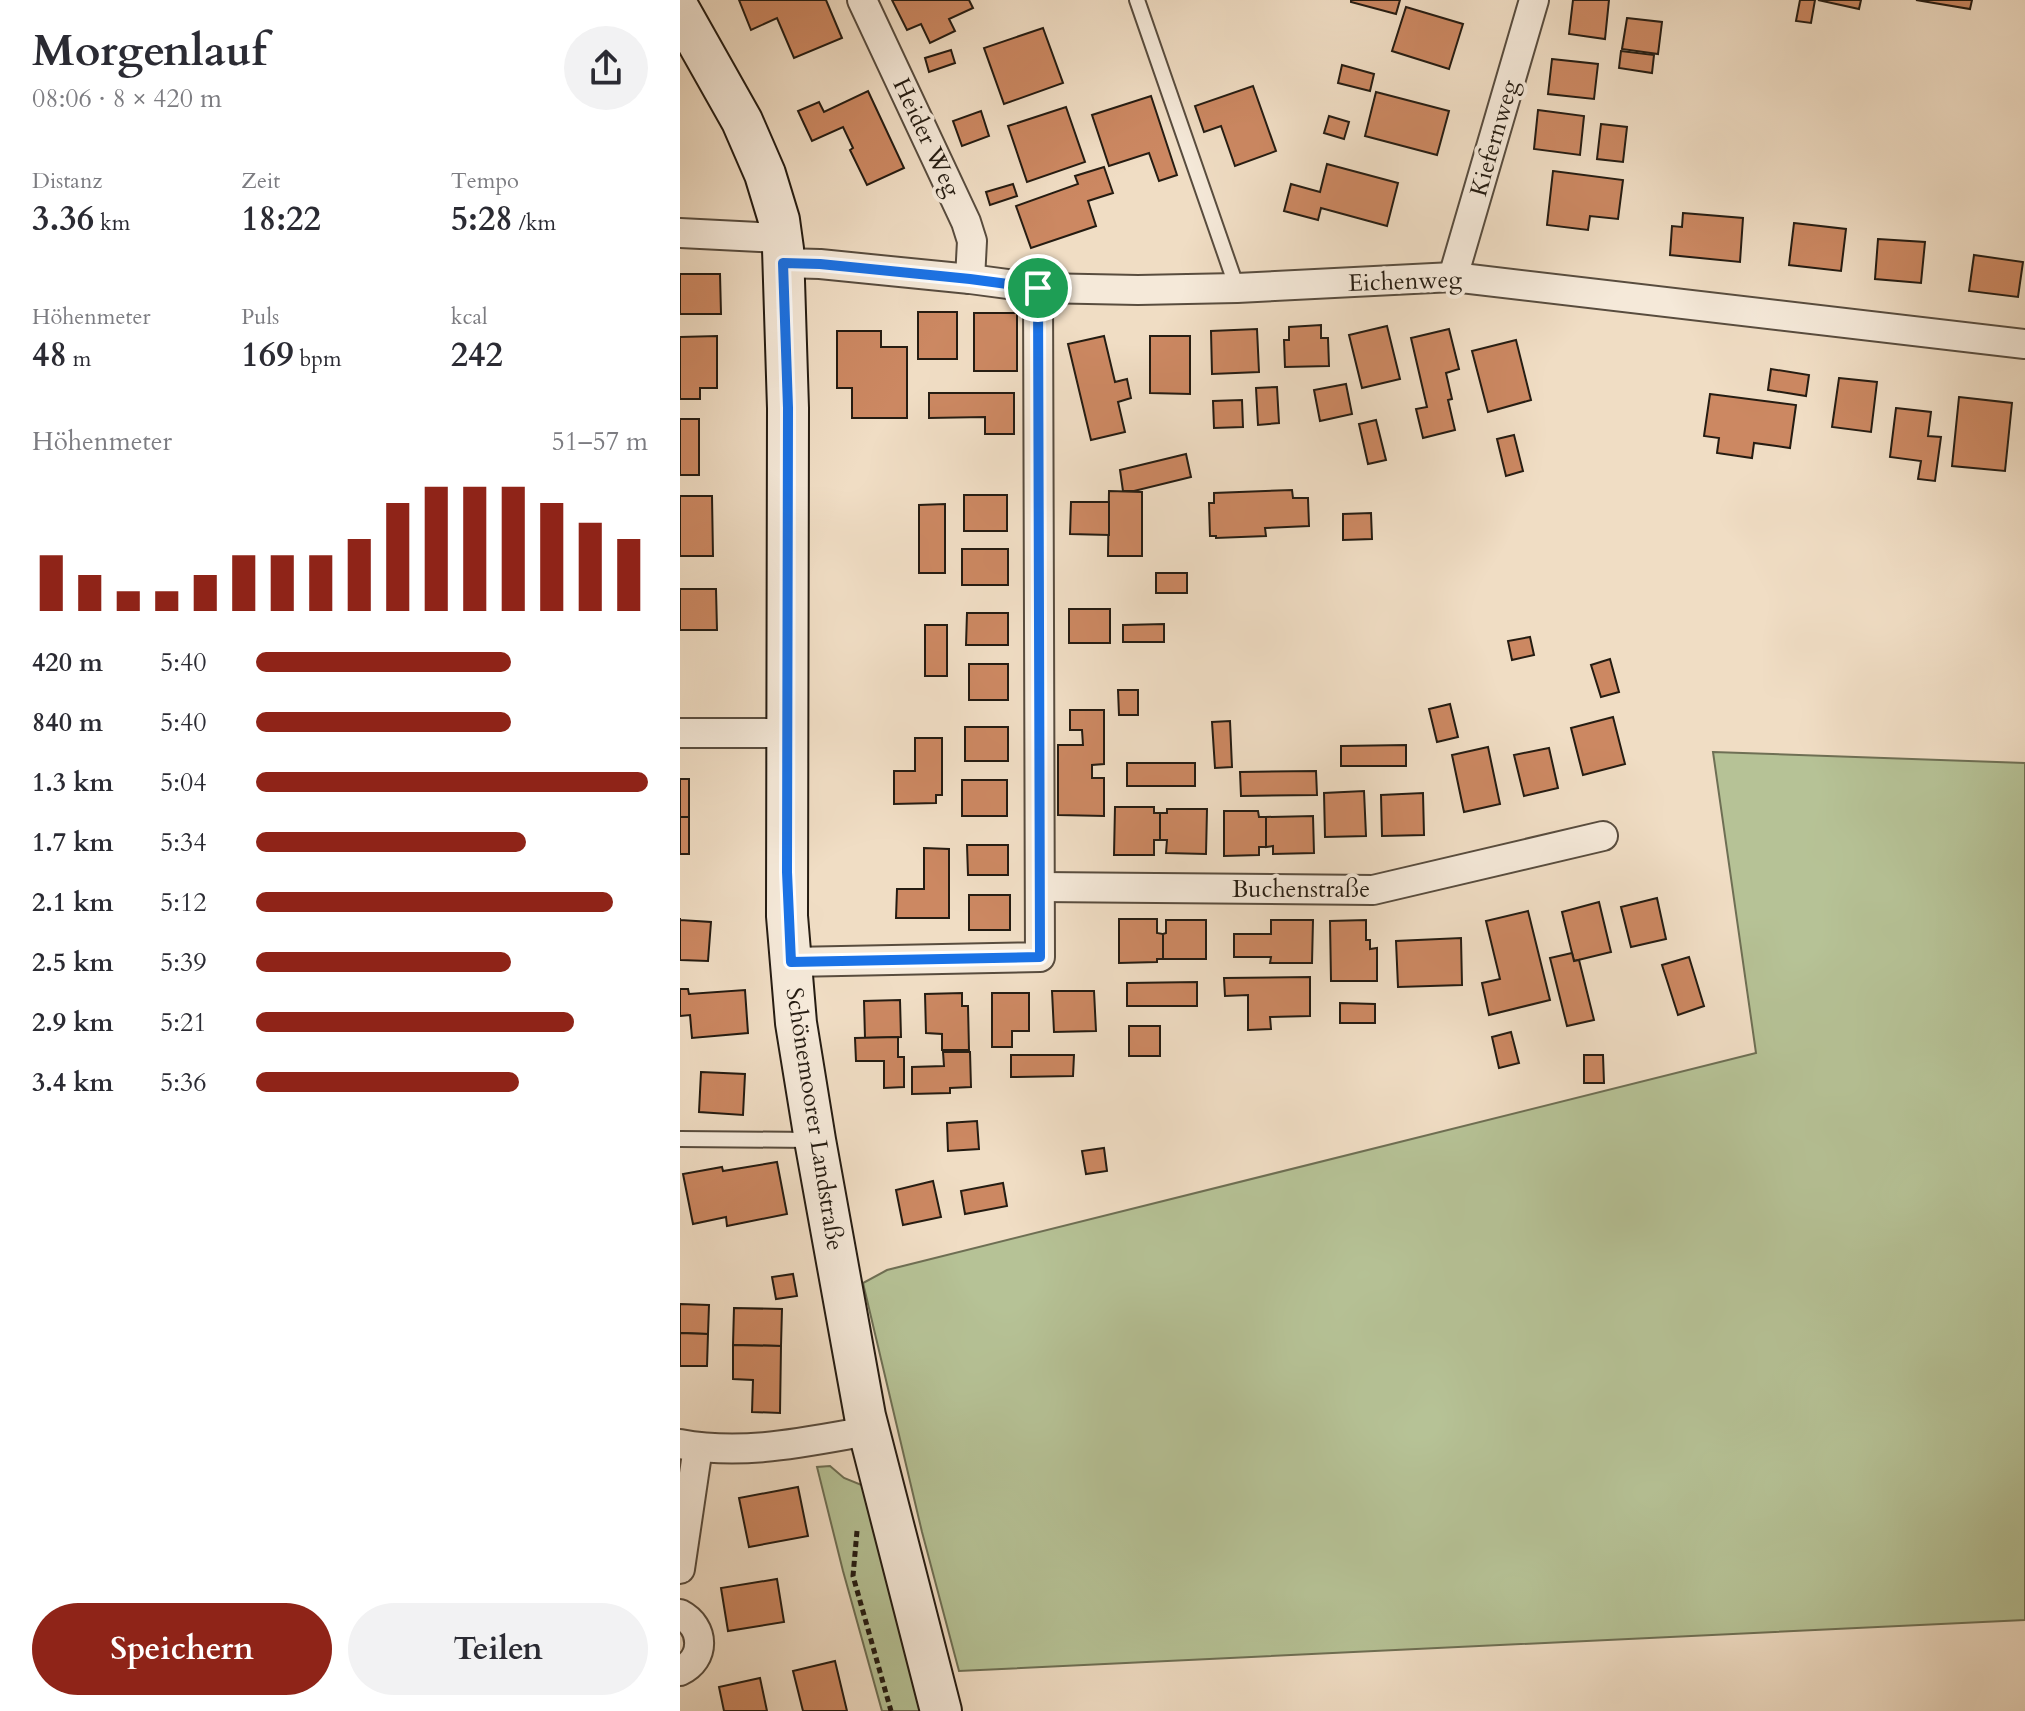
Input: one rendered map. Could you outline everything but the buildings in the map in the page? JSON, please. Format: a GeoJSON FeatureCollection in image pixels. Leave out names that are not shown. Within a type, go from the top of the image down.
{"type":"FeatureCollection","features":[{"type":"Feature","properties":{"kind":"street","name":"Heider Weg"},"geometry":{"type":"LineString","coordinates":[[862,0],[966,222],[972,241],[970,279]]}},
{"type":"Feature","properties":{"kind":"street","name":"Kiefernweg"},"geometry":{"type":"LineString","coordinates":[[1453,277],[1534,0]]}},
{"type":"Feature","properties":{"kind":"street","name":"Schönemoorer Landstraße"},"geometry":{"type":"LineString","coordinates":[[680,11],[748,134],[765,174],[779,220],[788,408],[787,872],[796,1023],[868,1431],[941,1711]]}},
{"type":"Feature","properties":{"kind":"street","name":"Eichenweg"},"geometry":{"type":"LineString","coordinates":[[680,233],[782,250],[820,264],[1038,288],[1237,288],[1453,277],[2025,344]]}},
{"type":"Feature","properties":{"kind":"street"},"geometry":{"type":"LineString","coordinates":[[791,962],[1040,957],[1038,288]]}},
{"type":"Feature","properties":{"kind":"street"},"geometry":{"type":"LineString","coordinates":[[680,733],[788,733]]}},
{"type":"Feature","properties":{"kind":"street","name":"Buchenstraße"},"geometry":{"type":"LineString","coordinates":[[1040,887],[1373,890],[1603,836]]}},
{"type":"Feature","properties":{"kind":"street"},"geometry":{"type":"LineString","coordinates":[[680,1569],[689,1445],[741,1450],[868,1431]]}},
{"type":"Feature","properties":{"kind":"street"},"geometry":{"type":"LineString","coordinates":[[680,1614],[692,1622],[700,1641],[694,1661],[680,1671]]}},
{"type":"Feature","properties":{"kind":"lane"},"geometry":{"type":"LineString","coordinates":[[1137,0],[1237,288]]}},
{"type":"Feature","properties":{"kind":"lane"},"geometry":{"type":"LineString","coordinates":[[680,1139],[815,1140]]}},
{"type":"Feature","properties":{"kind":"path"},"geometry":{"type":"LineString","coordinates":[[858,1523],[853,1576],[891,1711]]}},
{"type":"Feature","properties":{"kind":"green space"},"geometry":{"type":"Polygon","coordinates":[[[1713,752],[2025,763],[2025,1620],[959,1671],[922,1532],[863,1283],[887,1270],[1756,1053],[1713,752]]]}},
{"type":"Feature","properties":{"kind":"green space"},"geometry":{"type":"Polygon","coordinates":[[[830,1466],[844,1478],[864,1486],[927,1711],[882,1711],[817,1467],[830,1466]]]}},
{"type":"Feature","properties":{"kind":"route"},"geometry":{"type":"LineString","coordinates":[[783,263],[820,264],[1038,288],[1040,957],[791,962],[787,916],[788,408],[783,263]]}}]}
